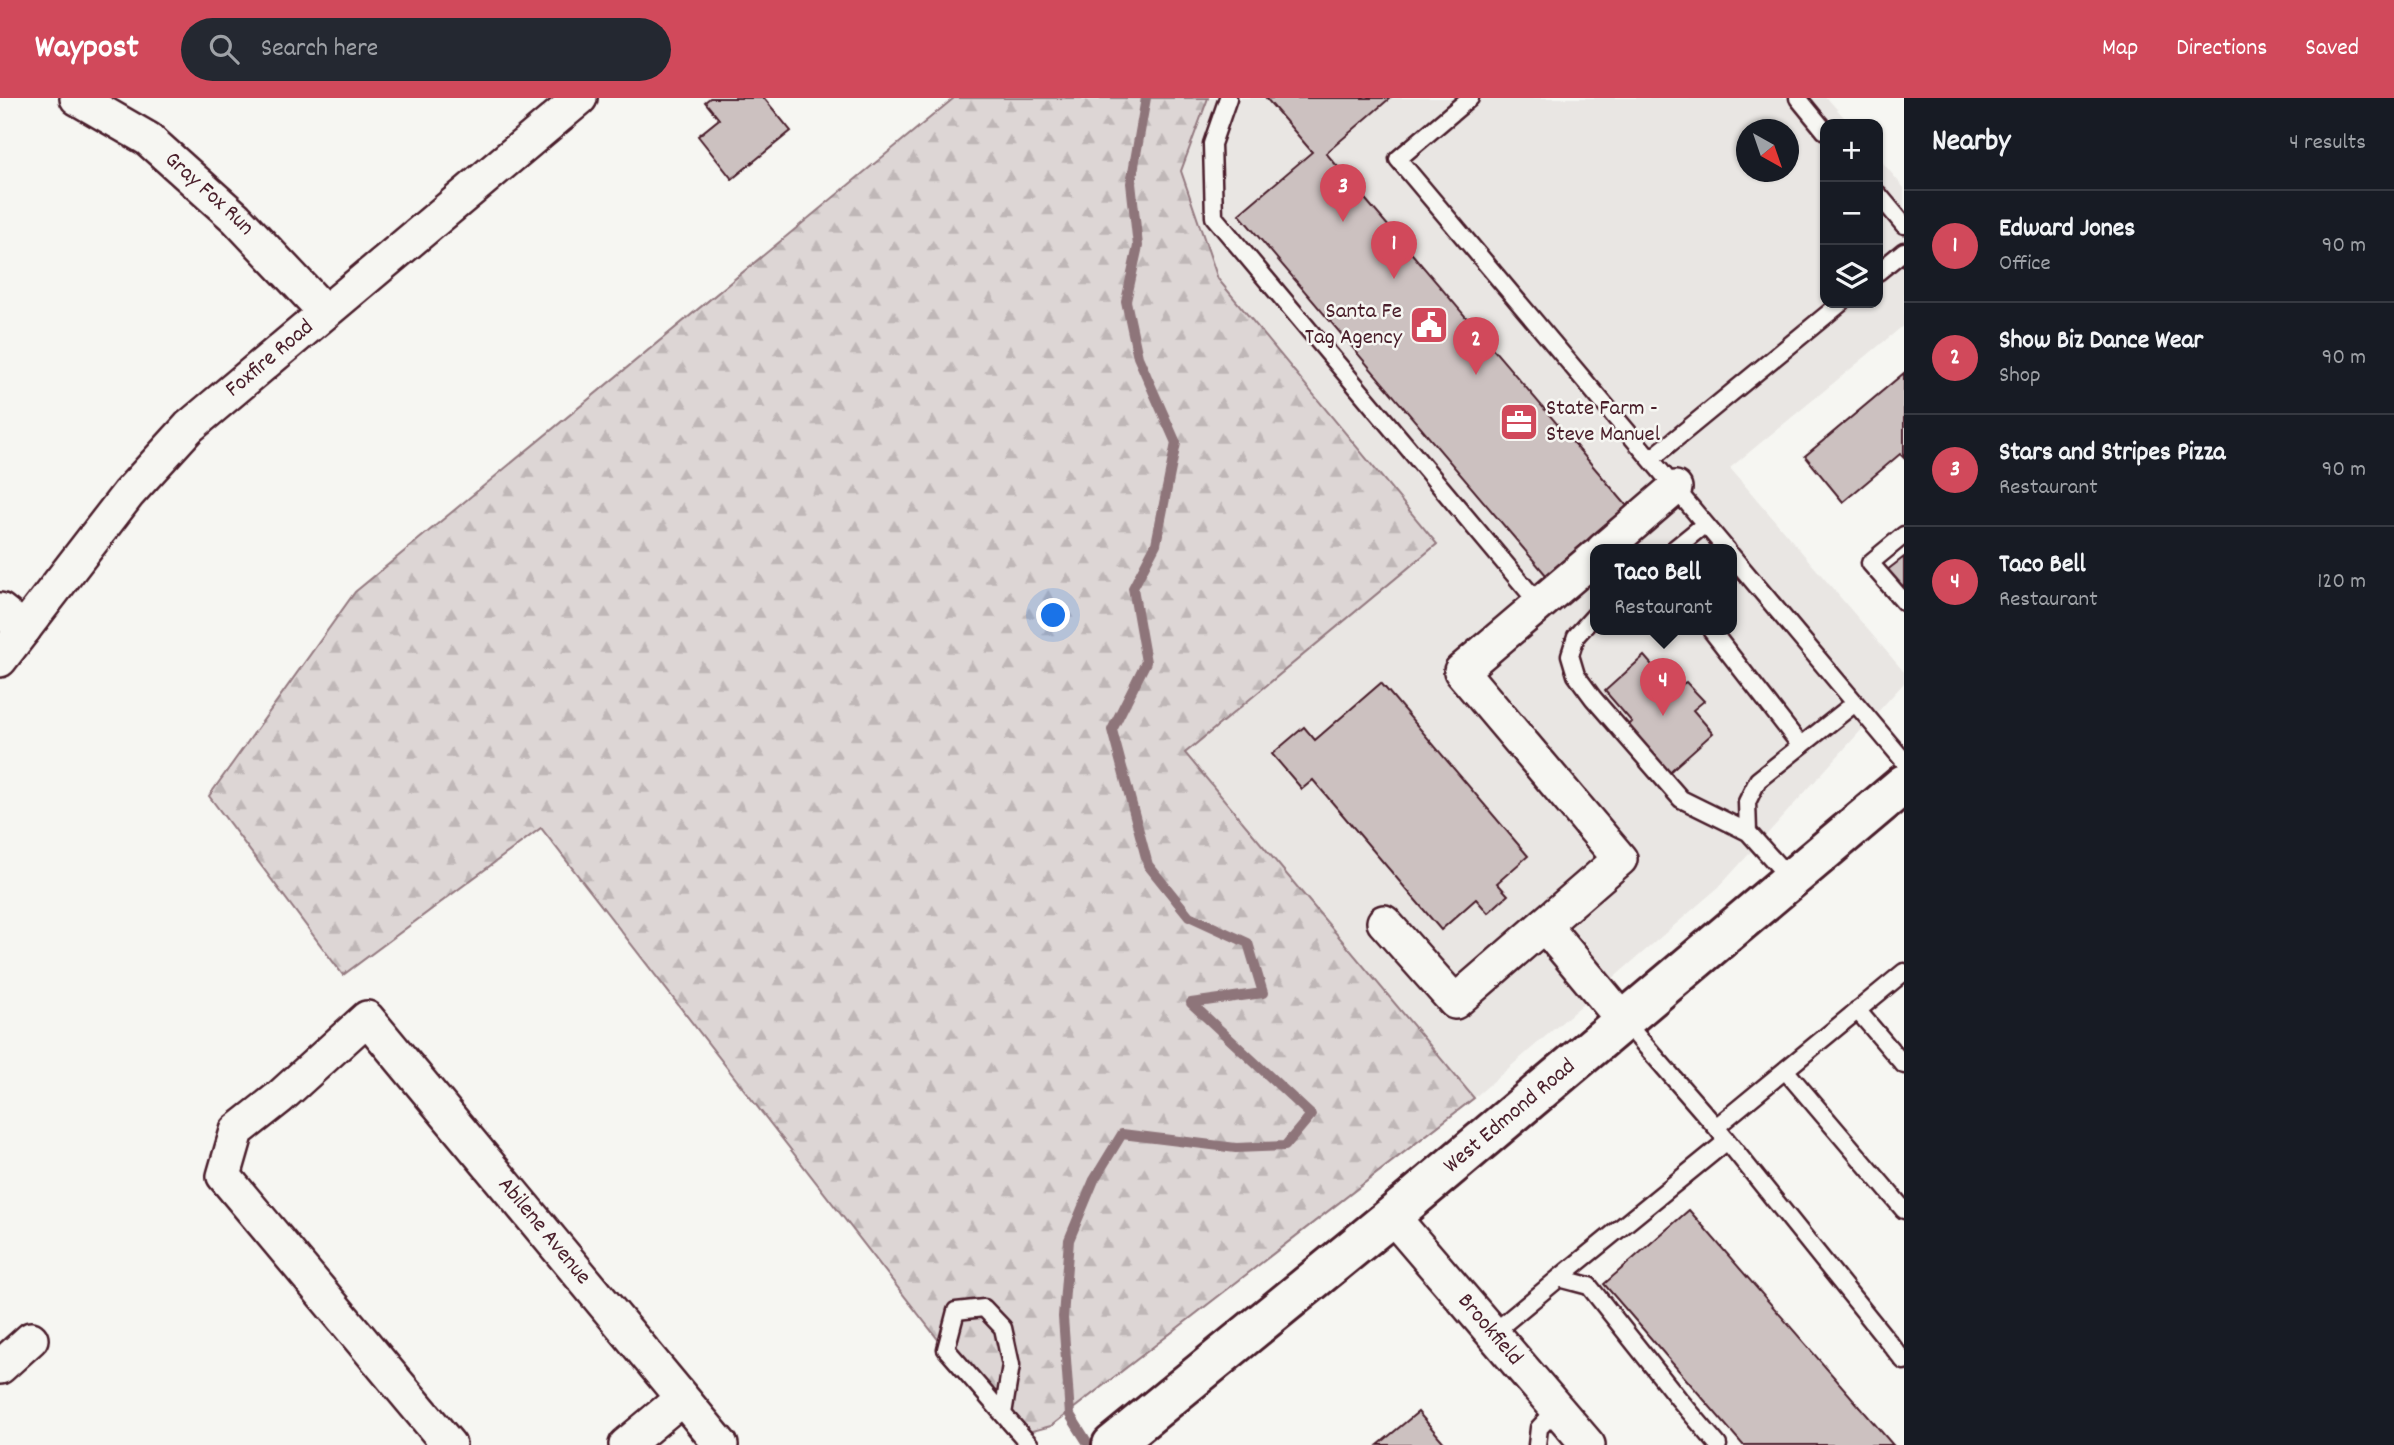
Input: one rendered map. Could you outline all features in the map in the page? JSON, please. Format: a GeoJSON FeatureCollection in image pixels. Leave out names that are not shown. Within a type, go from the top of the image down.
{"type":"FeatureCollection","features":[{"type":"Feature","properties":{"kind":"main road","name":"West Edmond Road"},"geometry":{"type":"LineString","coordinates":[[1112,1445],[1392,1216],[1904,784]]}},
{"type":"Feature","properties":{"kind":"street","name":"Gray Fox Run"},"geometry":{"type":"LineString","coordinates":[[77,98],[148,139],[236,218],[325,312]]}},
{"type":"Feature","properties":{"kind":"street","name":"Foxfire Road"},"geometry":{"type":"LineString","coordinates":[[0,660],[12,620],[188,427],[580,98]]}},
{"type":"Feature","properties":{"kind":"street"},"geometry":{"type":"LineString","coordinates":[[1610,544],[1675,488]]}},
{"type":"Feature","properties":{"kind":"street"},"geometry":{"type":"LineString","coordinates":[[1384,922],[1455,1002],[1620,859],[1461,671],[1590,561]]}},
{"type":"Feature","properties":{"kind":"street"},"geometry":{"type":"LineString","coordinates":[[1544,925],[1624,1020]]}},
{"type":"Feature","properties":{"kind":"street","name":"Abilene Avenue"},"geometry":{"type":"LineString","coordinates":[[449,1445],[224,1176],[237,1131],[280,1097],[366,1018],[720,1445]]}},
{"type":"Feature","properties":{"kind":"street","name":"Brookfield"},"geometry":{"type":"LineString","coordinates":[[1392,1216],[1588,1445]]}},
{"type":"Feature","properties":{"kind":"street"},"geometry":{"type":"LineString","coordinates":[[0,1367],[31,1339]]}},
{"type":"Feature","properties":{"kind":"street"},"geometry":{"type":"LineString","coordinates":[[626,1445],[681,1399]]}},
{"type":"Feature","properties":{"kind":"lane"},"geometry":{"type":"LineString","coordinates":[[1228,98],[1212,144],[1214,218],[1539,604]]}},
{"type":"Feature","properties":{"kind":"lane"},"geometry":{"type":"LineString","coordinates":[[1469,98],[1398,159],[1722,544]]}},
{"type":"Feature","properties":{"kind":"lane"},"geometry":{"type":"LineString","coordinates":[[1798,98],[1820,125]]}},
{"type":"Feature","properties":{"kind":"lane"},"geometry":{"type":"LineString","coordinates":[[1883,200],[1904,225]]}},
{"type":"Feature","properties":{"kind":"lane"},"geometry":{"type":"LineString","coordinates":[[1883,268],[1904,251]]}},
{"type":"Feature","properties":{"kind":"lane"},"geometry":{"type":"LineString","coordinates":[[1651,459],[1835,308]]}},
{"type":"Feature","properties":{"kind":"lane"},"geometry":{"type":"LineString","coordinates":[[1681,544],[1705,524]]}},
{"type":"Feature","properties":{"kind":"lane"},"geometry":{"type":"LineString","coordinates":[[1904,535],[1870,563],[1904,602]]}},
{"type":"Feature","properties":{"kind":"lane"},"geometry":{"type":"LineString","coordinates":[[1737,568],[1904,761]]}},
{"type":"Feature","properties":{"kind":"lane"},"geometry":{"type":"LineString","coordinates":[[1590,621],[1576,636],[1570,655],[1576,675],[1593,698],[1681,799],[1748,832],[1791,880]]}},
{"type":"Feature","properties":{"kind":"lane"},"geometry":{"type":"LineString","coordinates":[[1715,635],[1801,746]]}},
{"type":"Feature","properties":{"kind":"lane"},"geometry":{"type":"LineString","coordinates":[[1748,832],[1746,802],[1758,780],[1855,703]]}},
{"type":"Feature","properties":{"kind":"lane"},"geometry":{"type":"LineString","coordinates":[[1716,1127],[1904,972]]}},
{"type":"Feature","properties":{"kind":"lane"},"geometry":{"type":"LineString","coordinates":[[1857,1010],[1904,1065]]}},
{"type":"Feature","properties":{"kind":"lane"},"geometry":{"type":"LineString","coordinates":[[1624,1020],[1716,1127],[1904,1361]]}},
{"type":"Feature","properties":{"kind":"lane"},"geometry":{"type":"LineString","coordinates":[[1785,1070],[1904,1210]]}},
{"type":"Feature","properties":{"kind":"lane"},"geometry":{"type":"LineString","coordinates":[[1493,1333],[1727,1141]]}},
{"type":"Feature","properties":{"kind":"lane"},"geometry":{"type":"LineString","coordinates":[[1559,1278],[1589,1286],[1718,1445]]}},
{"type":"Feature","properties":{"kind":"lane"},"geometry":{"type":"LineString","coordinates":[[1003,1414],[1011,1364],[1003,1328],[984,1308],[956,1311],[946,1349],[1030,1445]]}},
{"type":"Feature","properties":{"kind":"lane"},"geometry":{"type":"LineString","coordinates":[[1537,1445],[1539,1428],[1557,1409]]}},
{"type":"Feature","properties":{"kind":"shaded area"},"geometry":{"type":"Polygon","coordinates":[[[1208,98],[1827,98],[1846,119],[1820,119],[1820,308],[1883,308],[1883,163],[1904,188],[1904,325],[1730,468],[1904,672],[1904,683],[1720,886],[1474,1098],[1184,753],[1437,544],[1218,279],[1181,171],[1208,98]]]}},
{"type":"Feature","properties":{"kind":"green space"},"geometry":{"type":"Polygon","coordinates":[[[954,98],[1208,98],[1181,171],[1218,279],[1437,544],[1185,753],[1474,1098],[1051,1426],[1013,1436],[541,828],[343,975],[209,796],[355,592],[954,98]]]}},
{"type":"Feature","properties":{"kind":"building"},"geometry":{"type":"Polygon","coordinates":[[[710,98],[764,98],[791,131],[732,179],[698,136],[719,119],[705,102],[710,98]]]}},
{"type":"Feature","properties":{"kind":"building"},"geometry":{"type":"Polygon","coordinates":[[[1266,98],[1390,98],[1326,153],[1627,506],[1546,575],[1239,214],[1312,152],[1266,98]]]}},
{"type":"Feature","properties":{"kind":"building"},"geometry":{"type":"Polygon","coordinates":[[[1904,373],[1904,458],[1900,454],[1843,502],[1805,456],[1904,373]]]}},
{"type":"Feature","properties":{"kind":"building"},"geometry":{"type":"Polygon","coordinates":[[[1904,557],[1904,593],[1886,571],[1904,557]]]}},
{"type":"Feature","properties":{"kind":"building"},"geometry":{"type":"Polygon","coordinates":[[[1644,656],[1673,689],[1686,682],[1704,701],[1693,710],[1713,733],[1666,775],[1625,729],[1632,722],[1605,691],[1644,656]]]}},
{"type":"Feature","properties":{"kind":"building"},"geometry":{"type":"Polygon","coordinates":[[[1381,683],[1528,856],[1497,883],[1508,895],[1488,913],[1476,899],[1441,930],[1313,780],[1302,789],[1272,754],[1304,727],[1315,740],[1381,683]]]}},
{"type":"Feature","properties":{"kind":"building"},"geometry":{"type":"Polygon","coordinates":[[[1689,1210],[1893,1445],[1743,1445],[1604,1284],[1689,1210]]]}},
{"type":"Feature","properties":{"kind":"building"},"geometry":{"type":"Polygon","coordinates":[[[1418,1412],[1446,1445],[1378,1445],[1418,1412]]]}},
{"type":"Feature","properties":{"kind":"waterway"},"geometry":{"type":"LineString","coordinates":[[1089,1445],[1070,1415],[1063,1317],[1069,1240],[1094,1180],[1122,1134],[1236,1148],[1285,1146],[1311,1115],[1191,1003],[1263,993],[1248,943],[1189,916],[1148,865],[1112,730],[1146,662],[1133,588],[1156,544],[1176,443],[1138,357],[1126,301],[1138,246],[1131,183],[1146,98]]}},
{"type":"Feature","properties":{"kind":"place","name":"Stars and Stripes Pizza"},"geometry":{"type":"Point","coordinates":[1343,222]}},
{"type":"Feature","properties":{"kind":"place","name":"Edward Jones"},"geometry":{"type":"Point","coordinates":[1394,279]}},
{"type":"Feature","properties":{"kind":"place","name":"Santa Fe Tag Agency"},"geometry":{"type":"Point","coordinates":[1429,325]}},
{"type":"Feature","properties":{"kind":"place","name":"Show Biz Dance Wear"},"geometry":{"type":"Point","coordinates":[1476,375]}},
{"type":"Feature","properties":{"kind":"place","name":"State Farm - Steve Manuel"},"geometry":{"type":"Point","coordinates":[1519,422]}},
{"type":"Feature","properties":{"kind":"place","name":"Taco Bell"},"geometry":{"type":"Point","coordinates":[1663,716]}}]}
